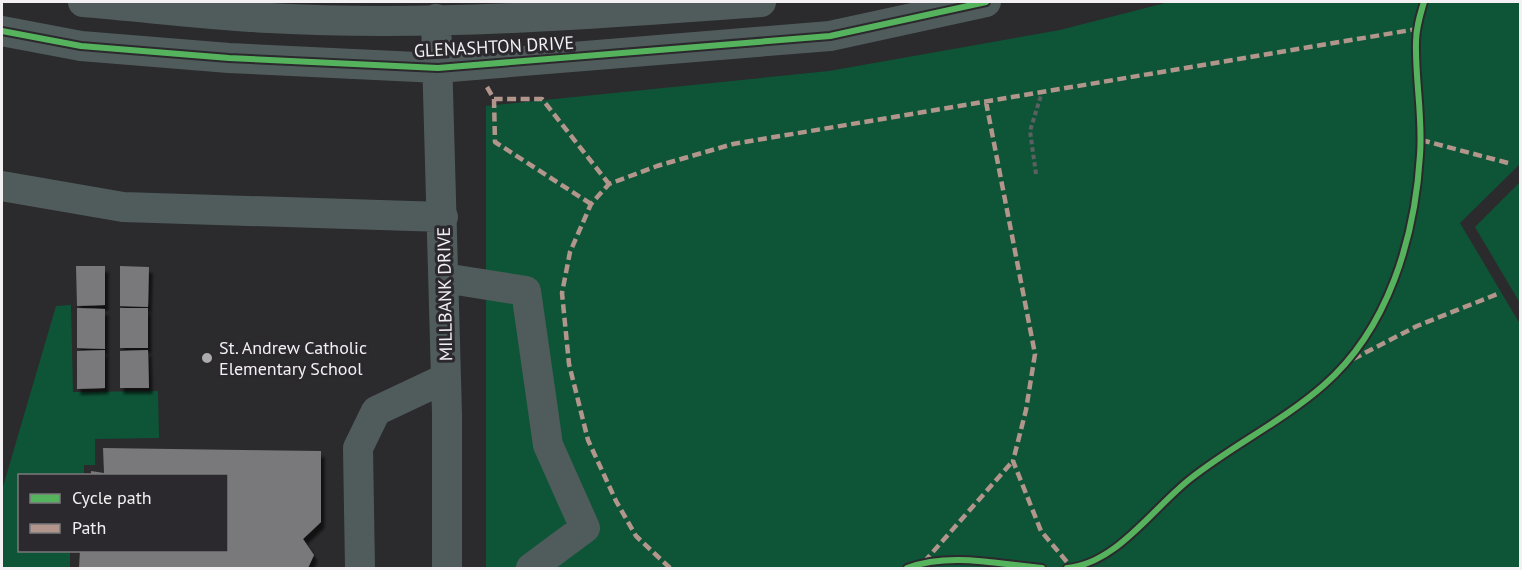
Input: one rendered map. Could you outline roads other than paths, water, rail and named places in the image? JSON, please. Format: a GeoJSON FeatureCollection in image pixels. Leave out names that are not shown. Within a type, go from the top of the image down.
{"type":"FeatureCollection","features":[{"type":"Feature","properties":{"kind":"street","name":"GLENASHTON DRIVE"},"geometry":{"type":"LineString","coordinates":[[83,2],[270,18],[438,8],[637,11],[761,2]]}},
{"type":"Feature","properties":{"kind":"street","name":"GLENASHTON DRIVE"},"geometry":{"type":"LineString","coordinates":[[2,31],[81,46],[229,58],[438,68],[830,36],[986,2]]}},
{"type":"Feature","properties":{"kind":"street","name":"MILLBANK DRIVE"},"geometry":{"type":"LineString","coordinates":[[438,8],[446,378],[447,568]]}},
{"type":"Feature","properties":{"kind":"street"},"geometry":{"type":"LineString","coordinates":[[2,186],[123,207],[443,217]]}},
{"type":"Feature","properties":{"kind":"street"},"geometry":{"type":"LineString","coordinates":[[444,278],[526,291],[548,445],[585,528],[531,568]]}},
{"type":"Feature","properties":{"kind":"street"},"geometry":{"type":"LineString","coordinates":[[360,568],[357,448],[376,411],[446,378]]}},
{"type":"Feature","properties":{"kind":"place","name":"St. Andrew Catholic Elementary School"},"geometry":{"type":"Point","coordinates":[207,358]}}]}
